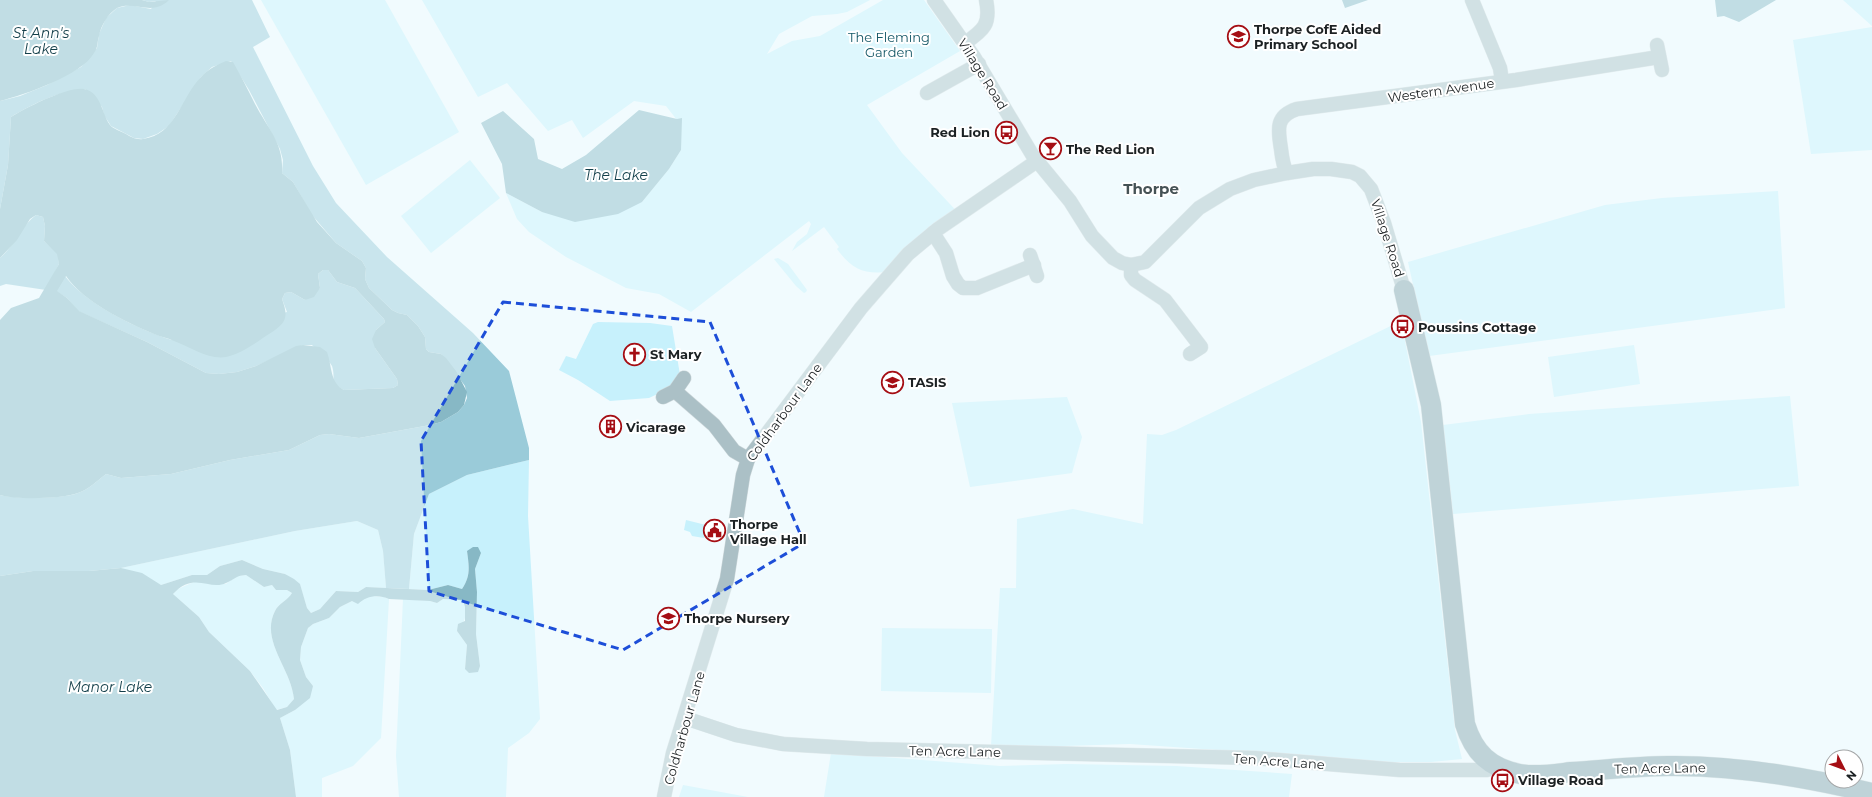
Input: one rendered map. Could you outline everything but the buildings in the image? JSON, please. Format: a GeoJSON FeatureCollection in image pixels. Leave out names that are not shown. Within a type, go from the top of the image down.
{"type":"FeatureCollection","features":[{"type":"Feature","properties":{"kind":"street","name":"Village Road"},"geometry":{"type":"LineString","coordinates":[[934,0],[979,64],[1028,149],[1070,201],[1092,236],[1104,249],[1122,263],[1131,265],[1140,264],[1150,258],[1186,220],[1214,198],[1240,184],[1287,173],[1323,168],[1344,170],[1360,176],[1371,189],[1377,202],[1404,290],[1430,405],[1465,724],[1474,746],[1494,766]]}},
{"type":"Feature","properties":{"kind":"street"},"geometry":{"type":"LineString","coordinates":[[965,43],[978,34],[986,24],[989,13],[986,0]]}},
{"type":"Feature","properties":{"kind":"street"},"geometry":{"type":"LineString","coordinates":[[1472,0],[1500,68],[1502,81]]}},
{"type":"Feature","properties":{"kind":"street","name":"Western Avenue"},"geometry":{"type":"LineString","coordinates":[[1287,173],[1284,168],[1278,132],[1281,120],[1290,111],[1304,107],[1502,81],[1659,58]]}},
{"type":"Feature","properties":{"kind":"street"},"geometry":{"type":"LineString","coordinates":[[926,93],[979,64]]}},
{"type":"Feature","properties":{"kind":"street","name":"Coldharbour Lane"},"geometry":{"type":"LineString","coordinates":[[664,797],[673,753],[727,579],[743,475],[748,459],[861,308],[908,254],[933,233],[1037,161]]}},
{"type":"Feature","properties":{"kind":"street"},"geometry":{"type":"LineString","coordinates":[[933,233],[946,253],[953,276],[958,284],[963,288],[977,288],[1034,266]]}},
{"type":"Feature","properties":{"kind":"street"},"geometry":{"type":"LineString","coordinates":[[1131,265],[1131,275],[1135,280],[1165,300],[1201,347],[1190,354]]}},
{"type":"Feature","properties":{"kind":"street"},"geometry":{"type":"LineString","coordinates":[[684,378],[669,394],[714,425],[734,451],[748,459]]}},
{"type":"Feature","properties":{"kind":"street","name":"Ten Acre Lane"},"geometry":{"type":"LineString","coordinates":[[685,718],[736,735],[783,744],[868,749],[1255,758],[1400,770],[1487,770],[1494,766],[1530,775],[1667,766],[1718,767],[1797,777],[1872,793]]}},
{"type":"Feature","properties":{"kind":"highlighted area"},"geometry":{"type":"Polygon","coordinates":[[[503,302],[710,322],[804,543],[623,650],[429,591],[421,441],[503,302]]]}},
{"type":"Feature","properties":{"kind":"green space"},"geometry":{"type":"Polygon","coordinates":[[[261,0],[385,0],[459,132],[366,185],[261,0]]]}},
{"type":"Feature","properties":{"kind":"green space","name":"The Fleming Garden"},"geometry":{"type":"Polygon","coordinates":[[[422,0],[870,0],[847,12],[812,16],[779,34],[767,54],[792,41],[820,36],[883,0],[924,0],[960,51],[867,105],[902,153],[964,219],[887,272],[864,271],[853,266],[842,256],[837,249],[839,247],[824,227],[792,251],[797,242],[807,234],[811,224],[809,221],[691,312],[659,294],[626,288],[566,257],[529,232],[517,219],[506,193],[542,212],[642,202],[669,169],[681,150],[677,120],[666,106],[634,101],[583,138],[572,120],[548,131],[507,83],[478,97],[422,0]]]}},
{"type":"Feature","properties":{"kind":"green space"},"geometry":{"type":"Polygon","coordinates":[[[1843,0],[1872,0],[1872,26],[1843,0]]]}},
{"type":"Feature","properties":{"kind":"green space"},"geometry":{"type":"Polygon","coordinates":[[[1872,27],[1872,150],[1811,154],[1793,40],[1872,27]]]}},
{"type":"Feature","properties":{"kind":"green space"},"geometry":{"type":"Polygon","coordinates":[[[470,160],[500,198],[431,253],[401,216],[470,160]]]}},
{"type":"Feature","properties":{"kind":"green space"},"geometry":{"type":"Polygon","coordinates":[[[1778,191],[1785,308],[1429,356],[1408,262],[1605,205],[1662,198],[1778,191]]]}},
{"type":"Feature","properties":{"kind":"green space"},"geometry":{"type":"Polygon","coordinates":[[[778,258],[788,264],[807,290],[806,292],[804,293],[796,286],[774,259],[778,258]]]}},
{"type":"Feature","properties":{"kind":"green space"},"geometry":{"type":"Polygon","coordinates":[[[1401,321],[1421,422],[1455,730],[1462,759],[1431,762],[1389,762],[1130,744],[1029,747],[991,746],[1000,588],[1016,588],[1017,519],[1073,509],[1143,524],[1147,434],[1162,435],[1176,430],[1401,321]]]}},
{"type":"Feature","properties":{"kind":"green space"},"geometry":{"type":"Polygon","coordinates":[[[598,322],[650,323],[672,326],[680,375],[668,389],[649,398],[610,401],[578,380],[559,370],[566,356],[576,359],[593,324],[598,322]]]}},
{"type":"Feature","properties":{"kind":"green space"},"geometry":{"type":"Polygon","coordinates":[[[1634,345],[1640,384],[1554,397],[1548,357],[1634,345]]]}},
{"type":"Feature","properties":{"kind":"green space"},"geometry":{"type":"Polygon","coordinates":[[[1790,396],[1799,486],[1453,514],[1443,425],[1529,414],[1790,396]]]}},
{"type":"Feature","properties":{"kind":"green space"},"geometry":{"type":"Polygon","coordinates":[[[1067,397],[1082,437],[1072,473],[970,487],[952,403],[1067,397]]]}},
{"type":"Feature","properties":{"kind":"green space"},"geometry":{"type":"Polygon","coordinates":[[[529,460],[528,516],[540,719],[529,733],[508,748],[506,797],[399,797],[396,756],[403,599],[437,603],[443,599],[463,600],[466,614],[457,631],[467,645],[465,669],[480,666],[476,634],[477,592],[475,569],[481,553],[467,551],[469,566],[468,575],[462,589],[448,585],[428,590],[409,589],[414,534],[429,494],[467,475],[529,460]]]}},
{"type":"Feature","properties":{"kind":"green space"},"geometry":{"type":"Polygon","coordinates":[[[686,520],[706,525],[704,538],[692,536],[690,532],[684,530],[686,520]]]}},
{"type":"Feature","properties":{"kind":"green space"},"geometry":{"type":"Polygon","coordinates":[[[357,521],[378,530],[383,551],[386,588],[366,587],[358,592],[336,591],[320,609],[311,613],[307,608],[300,585],[285,574],[263,569],[242,560],[220,566],[207,575],[192,575],[161,585],[121,568],[295,531],[357,521]]]}},
{"type":"Feature","properties":{"kind":"green space"},"geometry":{"type":"Polygon","coordinates":[[[246,575],[264,587],[272,585],[276,590],[287,590],[292,593],[276,609],[271,622],[271,633],[274,644],[288,676],[294,699],[287,707],[276,710],[263,688],[250,671],[209,632],[199,617],[173,594],[178,589],[196,581],[212,584],[226,584],[236,576],[246,575]]]}},
{"type":"Feature","properties":{"kind":"green space"},"geometry":{"type":"Polygon","coordinates":[[[372,596],[389,599],[381,738],[353,766],[322,778],[322,797],[296,797],[290,750],[280,718],[295,710],[313,686],[306,677],[300,660],[301,647],[308,628],[313,624],[329,618],[340,607],[352,601],[372,596]]]}},
{"type":"Feature","properties":{"kind":"green space"},"geometry":{"type":"Polygon","coordinates":[[[882,628],[992,629],[991,693],[881,691],[882,628]]]}},
{"type":"Feature","properties":{"kind":"green space"},"geometry":{"type":"Polygon","coordinates":[[[831,753],[1000,766],[1067,764],[1176,766],[1292,774],[1289,797],[824,797],[831,753]]]}},
{"type":"Feature","properties":{"kind":"green space"},"geometry":{"type":"Polygon","coordinates":[[[683,785],[748,797],[679,797],[683,785]]]}},
{"type":"Feature","properties":{"kind":"shaded area"},"geometry":{"type":"Polygon","coordinates":[[[142,0],[252,0],[270,37],[253,47],[313,166],[336,203],[387,257],[473,333],[509,371],[529,448],[529,460],[467,475],[429,494],[414,534],[409,589],[386,588],[383,551],[378,530],[357,521],[295,531],[121,568],[89,571],[33,571],[0,576],[0,495],[39,498],[71,495],[85,490],[106,474],[121,478],[171,474],[230,460],[289,450],[320,435],[329,434],[359,438],[430,425],[441,422],[458,412],[464,405],[467,398],[465,386],[441,354],[429,352],[426,349],[425,337],[418,326],[407,315],[392,310],[369,288],[365,279],[366,268],[362,261],[336,243],[312,215],[293,182],[282,173],[283,160],[280,149],[249,90],[231,61],[212,67],[201,77],[169,126],[157,134],[143,139],[134,138],[111,126],[104,115],[102,107],[85,89],[56,95],[28,107],[11,117],[8,165],[0,209],[0,101],[20,96],[47,85],[81,67],[97,48],[99,34],[106,18],[117,8],[130,5],[151,9],[156,1],[149,2],[142,0]]]}},
{"type":"Feature","properties":{"kind":"shaded area"},"geometry":{"type":"Polygon","coordinates":[[[36,215],[43,217],[45,226],[44,241],[58,254],[59,264],[46,290],[6,284],[0,286],[0,258],[31,219],[36,215]]]}},
{"type":"Feature","properties":{"kind":"shaded area"},"geometry":{"type":"Polygon","coordinates":[[[323,270],[328,270],[337,282],[355,288],[384,319],[385,322],[376,330],[375,348],[397,379],[398,385],[393,388],[344,390],[336,385],[330,363],[312,345],[303,345],[256,366],[237,372],[219,374],[206,373],[147,342],[78,311],[67,298],[56,291],[65,276],[86,296],[114,315],[144,330],[172,340],[287,312],[282,299],[285,293],[291,292],[305,300],[320,288],[318,274],[323,270]]]}},
{"type":"Feature","properties":{"kind":"water","name":"St Ann's Lake"},"geometry":{"type":"Polygon","coordinates":[[[0,0],[142,0],[149,2],[169,0],[163,5],[150,8],[123,6],[117,8],[111,13],[103,24],[94,53],[88,61],[78,69],[52,83],[0,101],[0,0]]]}},
{"type":"Feature","properties":{"kind":"water"},"geometry":{"type":"Polygon","coordinates":[[[1342,0],[1368,0],[1345,8],[1342,0]]]}},
{"type":"Feature","properties":{"kind":"water"},"geometry":{"type":"Polygon","coordinates":[[[1715,0],[1776,0],[1739,22],[1724,16],[1717,17],[1715,0]]]}},
{"type":"Feature","properties":{"kind":"water"},"geometry":{"type":"Polygon","coordinates":[[[226,61],[233,62],[278,145],[282,162],[282,173],[293,182],[317,222],[336,243],[362,261],[366,268],[365,279],[369,288],[392,310],[407,315],[418,326],[425,337],[426,349],[429,352],[441,354],[446,358],[456,371],[467,392],[464,405],[458,412],[441,422],[430,425],[359,438],[329,434],[320,435],[289,450],[230,460],[171,474],[121,478],[106,474],[85,490],[61,497],[17,498],[0,495],[0,320],[11,308],[39,298],[59,264],[57,254],[44,241],[45,226],[43,217],[36,215],[30,219],[17,240],[0,258],[0,209],[8,165],[11,117],[36,104],[67,91],[84,89],[90,91],[98,99],[111,126],[134,138],[143,139],[154,136],[171,123],[194,85],[201,77],[210,69],[226,61]],[[323,270],[318,274],[320,288],[314,297],[305,300],[291,292],[285,293],[282,299],[285,316],[279,327],[249,347],[226,357],[213,357],[206,355],[154,334],[118,317],[94,303],[74,286],[66,276],[57,291],[67,298],[79,311],[147,342],[206,373],[219,374],[237,372],[256,366],[296,346],[303,345],[320,347],[327,352],[334,379],[339,387],[344,390],[393,388],[398,385],[397,379],[375,348],[372,339],[376,330],[385,322],[384,319],[355,288],[337,282],[328,270],[323,270]]]}},
{"type":"Feature","properties":{"kind":"water","name":"The Lake"},"geometry":{"type":"Polygon","coordinates":[[[639,110],[677,119],[682,118],[681,150],[669,169],[642,202],[618,214],[575,222],[542,212],[506,193],[502,164],[481,123],[503,111],[534,139],[538,159],[562,169],[586,155],[639,110]]]}},
{"type":"Feature","properties":{"kind":"water","name":"Manor Lake"},"geometry":{"type":"Polygon","coordinates":[[[473,547],[478,547],[481,553],[475,569],[477,592],[476,634],[480,666],[478,672],[469,673],[465,669],[467,645],[457,631],[458,624],[465,621],[465,607],[463,600],[443,599],[437,603],[430,601],[389,599],[376,596],[365,599],[358,604],[352,601],[340,607],[329,618],[313,624],[308,628],[301,647],[300,660],[306,677],[313,686],[310,698],[295,710],[280,718],[290,750],[296,797],[0,797],[0,576],[33,571],[89,571],[121,568],[142,573],[161,585],[192,575],[207,575],[220,566],[242,560],[263,569],[285,574],[294,579],[300,584],[307,608],[311,613],[320,609],[336,591],[358,592],[366,587],[428,590],[448,585],[462,589],[468,575],[469,566],[467,551],[473,547]],[[242,575],[220,585],[201,583],[188,584],[181,587],[173,594],[199,617],[209,632],[250,671],[277,710],[287,707],[294,699],[288,676],[274,644],[271,633],[271,622],[276,609],[292,593],[287,590],[276,590],[272,585],[264,587],[246,575],[242,575]]]}},
{"type":"Feature","properties":{"kind":"place","name":"Thorpe CofE Aided Primary School"},"geometry":{"type":"Point","coordinates":[1239,36]}},
{"type":"Feature","properties":{"kind":"place","name":"Red Lion"},"geometry":{"type":"Point","coordinates":[1006,132]}},
{"type":"Feature","properties":{"kind":"place","name":"The Red Lion"},"geometry":{"type":"Point","coordinates":[1051,149]}},
{"type":"Feature","properties":{"kind":"place","name":"Poussins Cottage"},"geometry":{"type":"Point","coordinates":[1403,327]}},
{"type":"Feature","properties":{"kind":"place","name":"St Mary"},"geometry":{"type":"Point","coordinates":[634,354]}},
{"type":"Feature","properties":{"kind":"place","name":"TASIS"},"geometry":{"type":"Point","coordinates":[893,382]}},
{"type":"Feature","properties":{"kind":"place","name":"Vicarage"},"geometry":{"type":"Point","coordinates":[610,427]}},
{"type":"Feature","properties":{"kind":"place","name":"Thorpe Village Hall"},"geometry":{"type":"Point","coordinates":[715,531]}},
{"type":"Feature","properties":{"kind":"place","name":"Thorpe Nursery"},"geometry":{"type":"Point","coordinates":[669,618]}},
{"type":"Feature","properties":{"kind":"place","name":"Village Road"},"geometry":{"type":"Point","coordinates":[1502,780]}},
{"type":"Feature","properties":{"kind":"district","name":"Thorpe"},"geometry":{"type":"Point","coordinates":[1151,188]}}]}
